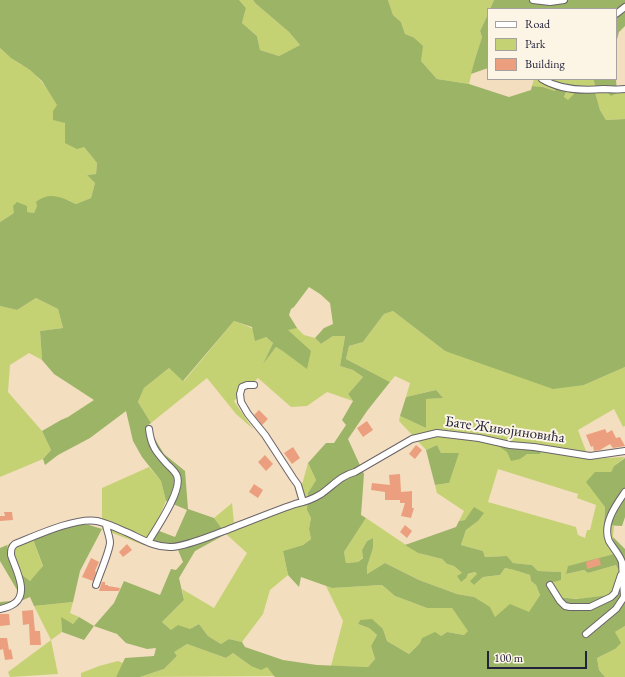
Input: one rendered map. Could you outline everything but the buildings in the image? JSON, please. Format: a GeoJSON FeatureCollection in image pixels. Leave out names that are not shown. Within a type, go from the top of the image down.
{"type":"FeatureCollection","features":[{"type":"Feature","properties":{"kind":"street"},"geometry":{"type":"LineString","coordinates":[[533,0],[550,2],[564,0]]}},
{"type":"Feature","properties":{"kind":"street"},"geometry":{"type":"LineString","coordinates":[[617,13],[625,7]]}},
{"type":"Feature","properties":{"kind":"street"},"geometry":{"type":"LineString","coordinates":[[544,80],[555,85],[575,89],[625,89]]}},
{"type":"Feature","properties":{"kind":"street"},"geometry":{"type":"LineString","coordinates":[[254,385],[247,385],[242,388],[240,394],[241,402],[248,414],[265,434],[293,478],[301,494],[303,502]]}},
{"type":"Feature","properties":{"kind":"street"},"geometry":{"type":"LineString","coordinates":[[148,542],[174,498],[178,484],[178,476],[159,455],[151,441],[149,429]]}},
{"type":"Feature","properties":{"kind":"street","name":"Бате Живојиновића"},"geometry":{"type":"LineString","coordinates":[[0,609],[15,603],[20,594],[21,585],[11,555],[11,550],[15,544],[40,534],[84,521],[96,521],[148,542],[164,546],[181,545],[202,539],[295,504],[307,501],[322,494],[346,475],[356,472],[407,442],[437,433],[479,438],[510,445],[534,446],[590,456],[625,451]]}},
{"type":"Feature","properties":{"kind":"street"},"geometry":{"type":"LineString","coordinates":[[586,634],[616,609],[624,598],[620,557],[609,540],[608,525],[615,506],[625,492]]}},
{"type":"Feature","properties":{"kind":"street"},"geometry":{"type":"LineString","coordinates":[[96,585],[110,544],[106,525]]}},
{"type":"Feature","properties":{"kind":"street"},"geometry":{"type":"LineString","coordinates":[[550,585],[560,602],[565,606],[590,607],[611,598],[615,593],[622,571]]}},
{"type":"Feature","properties":{"kind":"green space"},"geometry":{"type":"Polygon","coordinates":[[[0,0],[239,0],[246,8],[242,23],[257,36],[260,50],[279,56],[300,45],[289,32],[253,0],[388,0],[393,15],[401,22],[405,34],[413,37],[423,46],[421,61],[437,79],[469,84],[509,97],[531,90],[532,86],[543,87],[555,91],[557,86],[567,90],[564,97],[568,100],[578,90],[596,88],[593,80],[616,80],[617,93],[611,96],[607,92],[595,92],[600,110],[606,120],[625,119],[625,367],[584,385],[553,389],[445,351],[393,311],[384,314],[363,342],[349,346],[346,359],[390,382],[367,411],[348,439],[364,474],[361,515],[366,518],[344,552],[346,563],[358,562],[363,558],[362,550],[367,541],[373,538],[373,548],[367,567],[367,574],[385,563],[419,580],[457,594],[474,597],[490,607],[495,617],[510,604],[529,612],[540,595],[536,585],[531,581],[530,575],[505,568],[500,575],[483,577],[474,585],[470,581],[477,574],[475,572],[468,574],[461,582],[457,576],[462,573],[454,566],[447,564],[442,559],[418,553],[405,545],[456,527],[459,521],[465,520],[474,507],[484,513],[478,521],[466,530],[461,545],[483,551],[485,557],[507,556],[513,563],[532,565],[538,571],[561,572],[561,580],[549,583],[557,597],[577,599],[610,595],[620,573],[616,565],[588,573],[584,570],[566,574],[568,566],[614,554],[613,537],[625,549],[625,626],[615,632],[621,643],[615,649],[597,658],[599,670],[605,677],[275,677],[267,667],[261,670],[251,666],[233,653],[226,658],[187,644],[174,652],[177,656],[164,669],[140,677],[116,677],[125,658],[154,656],[156,648],[147,649],[126,643],[117,634],[94,626],[114,603],[124,581],[160,595],[171,569],[176,570],[183,562],[178,550],[170,551],[141,544],[154,529],[175,537],[187,510],[166,501],[161,481],[142,457],[133,441],[126,411],[90,438],[58,455],[45,465],[43,459],[51,450],[42,431],[68,417],[94,400],[54,374],[42,360],[40,331],[63,328],[58,309],[36,298],[17,310],[0,306],[0,222],[14,213],[13,206],[17,202],[27,206],[27,212],[34,213],[37,206],[36,202],[46,197],[61,197],[76,204],[91,198],[95,183],[87,175],[96,174],[97,163],[84,147],[77,149],[65,143],[65,123],[53,120],[53,111],[57,105],[42,81],[30,70],[11,58],[0,48],[0,0]],[[309,287],[291,309],[289,315],[297,328],[288,330],[311,351],[307,369],[276,347],[263,364],[273,343],[266,337],[255,341],[252,327],[234,321],[183,381],[169,368],[144,388],[138,402],[151,423],[147,426],[164,454],[185,471],[188,509],[214,518],[226,534],[195,551],[179,578],[184,600],[162,622],[171,630],[178,625],[190,629],[199,624],[208,636],[221,644],[229,639],[242,642],[245,647],[283,660],[317,665],[368,667],[375,659],[371,646],[377,635],[369,628],[358,624],[360,620],[372,619],[383,629],[387,641],[409,654],[420,643],[422,638],[435,632],[441,636],[447,632],[464,635],[468,631],[452,608],[427,608],[395,596],[382,585],[332,588],[301,577],[299,587],[288,575],[283,551],[303,545],[311,539],[309,529],[311,518],[307,510],[308,493],[316,480],[308,463],[326,443],[334,443],[346,425],[342,420],[353,401],[348,394],[363,377],[353,370],[340,366],[345,336],[333,336],[321,344],[315,338],[324,328],[333,324],[330,303],[309,287]]]}},
{"type":"Feature","properties":{"kind":"green space"},"geometry":{"type":"Polygon","coordinates":[[[239,0],[253,0],[289,32],[300,45],[279,56],[260,50],[257,36],[242,23],[246,8],[239,0]]]}},
{"type":"Feature","properties":{"kind":"green space"},"geometry":{"type":"Polygon","coordinates":[[[388,0],[494,0],[490,8],[487,8],[487,16],[480,31],[482,37],[469,84],[437,79],[421,61],[413,37],[405,34],[401,22],[393,15],[388,0]]]}},
{"type":"Feature","properties":{"kind":"green space"},"geometry":{"type":"Polygon","coordinates":[[[494,0],[625,0],[625,26],[619,32],[617,39],[617,8],[490,8],[494,0]]]}},
{"type":"Feature","properties":{"kind":"green space"},"geometry":{"type":"Polygon","coordinates":[[[487,16],[487,68],[471,74],[482,37],[480,31],[487,16]]]}},
{"type":"Feature","properties":{"kind":"green space"},"geometry":{"type":"Polygon","coordinates":[[[0,48],[30,70],[41,81],[62,114],[66,129],[97,163],[96,174],[87,175],[95,183],[91,198],[76,204],[68,200],[37,206],[34,213],[19,212],[8,216],[0,222],[0,48]]]}},
{"type":"Feature","properties":{"kind":"green space"},"geometry":{"type":"Polygon","coordinates":[[[534,80],[593,80],[596,88],[568,100],[564,98],[567,90],[555,91],[543,87],[532,86],[534,80]]]}},
{"type":"Feature","properties":{"kind":"green space"},"geometry":{"type":"Polygon","coordinates":[[[595,92],[607,92],[611,95],[625,93],[625,119],[606,120],[600,110],[595,92]]]}},
{"type":"Feature","properties":{"kind":"green space"},"geometry":{"type":"Polygon","coordinates":[[[36,298],[58,309],[63,328],[40,331],[42,360],[29,353],[10,365],[8,392],[42,431],[51,450],[43,459],[0,477],[0,306],[17,310],[36,298]]]}},
{"type":"Feature","properties":{"kind":"green space"},"geometry":{"type":"Polygon","coordinates":[[[393,311],[445,351],[584,385],[625,367],[625,426],[623,427],[614,409],[578,430],[589,459],[625,457],[614,466],[611,472],[595,472],[605,507],[604,525],[614,526],[613,537],[615,554],[569,566],[566,574],[584,570],[588,573],[616,565],[620,573],[610,595],[580,599],[557,597],[549,584],[561,572],[538,571],[532,565],[513,563],[507,556],[485,557],[483,551],[461,545],[466,530],[478,521],[459,521],[464,511],[437,493],[435,485],[449,483],[441,453],[437,445],[426,450],[399,421],[400,416],[426,428],[426,399],[442,398],[436,390],[406,397],[410,383],[395,376],[390,382],[346,359],[349,346],[363,342],[384,314],[393,311]],[[498,469],[488,502],[576,527],[578,535],[585,538],[587,530],[590,530],[596,505],[577,498],[578,494],[498,469]]]}},
{"type":"Feature","properties":{"kind":"green space"},"geometry":{"type":"Polygon","coordinates":[[[234,321],[255,330],[273,343],[264,362],[276,347],[284,352],[287,329],[297,328],[304,335],[315,338],[321,344],[333,336],[345,336],[340,366],[353,370],[363,377],[348,394],[353,401],[327,392],[307,406],[291,407],[258,378],[234,401],[253,429],[236,414],[207,378],[151,423],[138,402],[144,388],[169,368],[184,381],[234,321]]]}},
{"type":"Feature","properties":{"kind":"green space"},"geometry":{"type":"Polygon","coordinates":[[[436,390],[443,398],[426,399],[426,428],[400,416],[406,397],[436,390]]]}},
{"type":"Feature","properties":{"kind":"green space"},"geometry":{"type":"Polygon","coordinates":[[[437,445],[441,453],[459,453],[449,483],[435,485],[426,450],[437,445]]]}},
{"type":"Feature","properties":{"kind":"green space"},"geometry":{"type":"Polygon","coordinates":[[[497,445],[541,451],[540,454],[527,454],[520,459],[511,461],[507,452],[497,445]]]}},
{"type":"Feature","properties":{"kind":"green space"},"geometry":{"type":"Polygon","coordinates":[[[625,458],[625,517],[622,526],[604,525],[605,507],[586,482],[595,472],[611,472],[614,466],[625,458]]]}},
{"type":"Feature","properties":{"kind":"green space"},"geometry":{"type":"Polygon","coordinates":[[[308,463],[316,480],[308,493],[307,510],[311,518],[309,529],[311,539],[303,545],[283,551],[288,575],[270,590],[263,614],[242,642],[229,639],[221,644],[208,636],[199,624],[190,629],[171,630],[162,622],[184,600],[182,589],[214,608],[247,553],[226,534],[214,518],[232,503],[234,523],[298,499],[308,463]]]}},
{"type":"Feature","properties":{"kind":"green space"},"geometry":{"type":"Polygon","coordinates":[[[149,467],[161,481],[166,501],[154,529],[141,544],[102,529],[102,488],[149,467]]]}},
{"type":"Feature","properties":{"kind":"green space"},"geometry":{"type":"Polygon","coordinates":[[[366,518],[418,553],[442,559],[447,564],[454,566],[462,573],[467,575],[475,572],[477,574],[474,585],[483,577],[500,575],[505,568],[530,575],[531,581],[536,585],[540,595],[529,613],[495,617],[474,597],[457,594],[419,580],[385,563],[367,574],[367,567],[373,548],[373,538],[367,541],[362,550],[363,557],[358,562],[346,563],[344,552],[366,518]]]}},
{"type":"Feature","properties":{"kind":"green space"},"geometry":{"type":"Polygon","coordinates":[[[62,523],[89,525],[102,529],[80,571],[73,602],[34,606],[30,597],[0,610],[0,602],[23,600],[0,561],[0,548],[7,545],[12,567],[30,581],[43,566],[31,534],[62,523]]]}},
{"type":"Feature","properties":{"kind":"green space"},"geometry":{"type":"Polygon","coordinates":[[[31,534],[43,567],[30,581],[12,567],[7,545],[31,534]]]}},
{"type":"Feature","properties":{"kind":"green space"},"geometry":{"type":"Polygon","coordinates":[[[382,585],[395,596],[427,608],[452,608],[469,631],[464,635],[447,632],[441,636],[420,643],[409,654],[387,641],[383,629],[360,620],[358,624],[369,628],[377,635],[371,646],[375,659],[368,667],[331,666],[343,621],[326,586],[332,588],[382,585]]]}},
{"type":"Feature","properties":{"kind":"green space"},"geometry":{"type":"Polygon","coordinates":[[[73,602],[70,613],[79,617],[73,624],[61,618],[62,632],[51,640],[34,606],[73,602]]]}},
{"type":"Feature","properties":{"kind":"green space"},"geometry":{"type":"Polygon","coordinates":[[[61,617],[73,624],[79,617],[94,626],[84,640],[62,632],[61,617]]]}},
{"type":"Feature","properties":{"kind":"green space"},"geometry":{"type":"Polygon","coordinates":[[[625,626],[625,677],[605,677],[599,670],[597,658],[615,649],[615,632],[625,626]]]}},
{"type":"Feature","properties":{"kind":"green space"},"geometry":{"type":"Polygon","coordinates":[[[51,640],[58,674],[10,677],[8,672],[51,640]]]}},
{"type":"Feature","properties":{"kind":"green space"},"geometry":{"type":"Polygon","coordinates":[[[187,644],[226,658],[233,653],[251,666],[267,667],[276,676],[140,677],[164,669],[177,656],[173,652],[187,644]]]}},
{"type":"Feature","properties":{"kind":"green space"},"geometry":{"type":"Polygon","coordinates":[[[118,661],[123,663],[116,677],[81,677],[81,673],[118,661]]]}}]}
